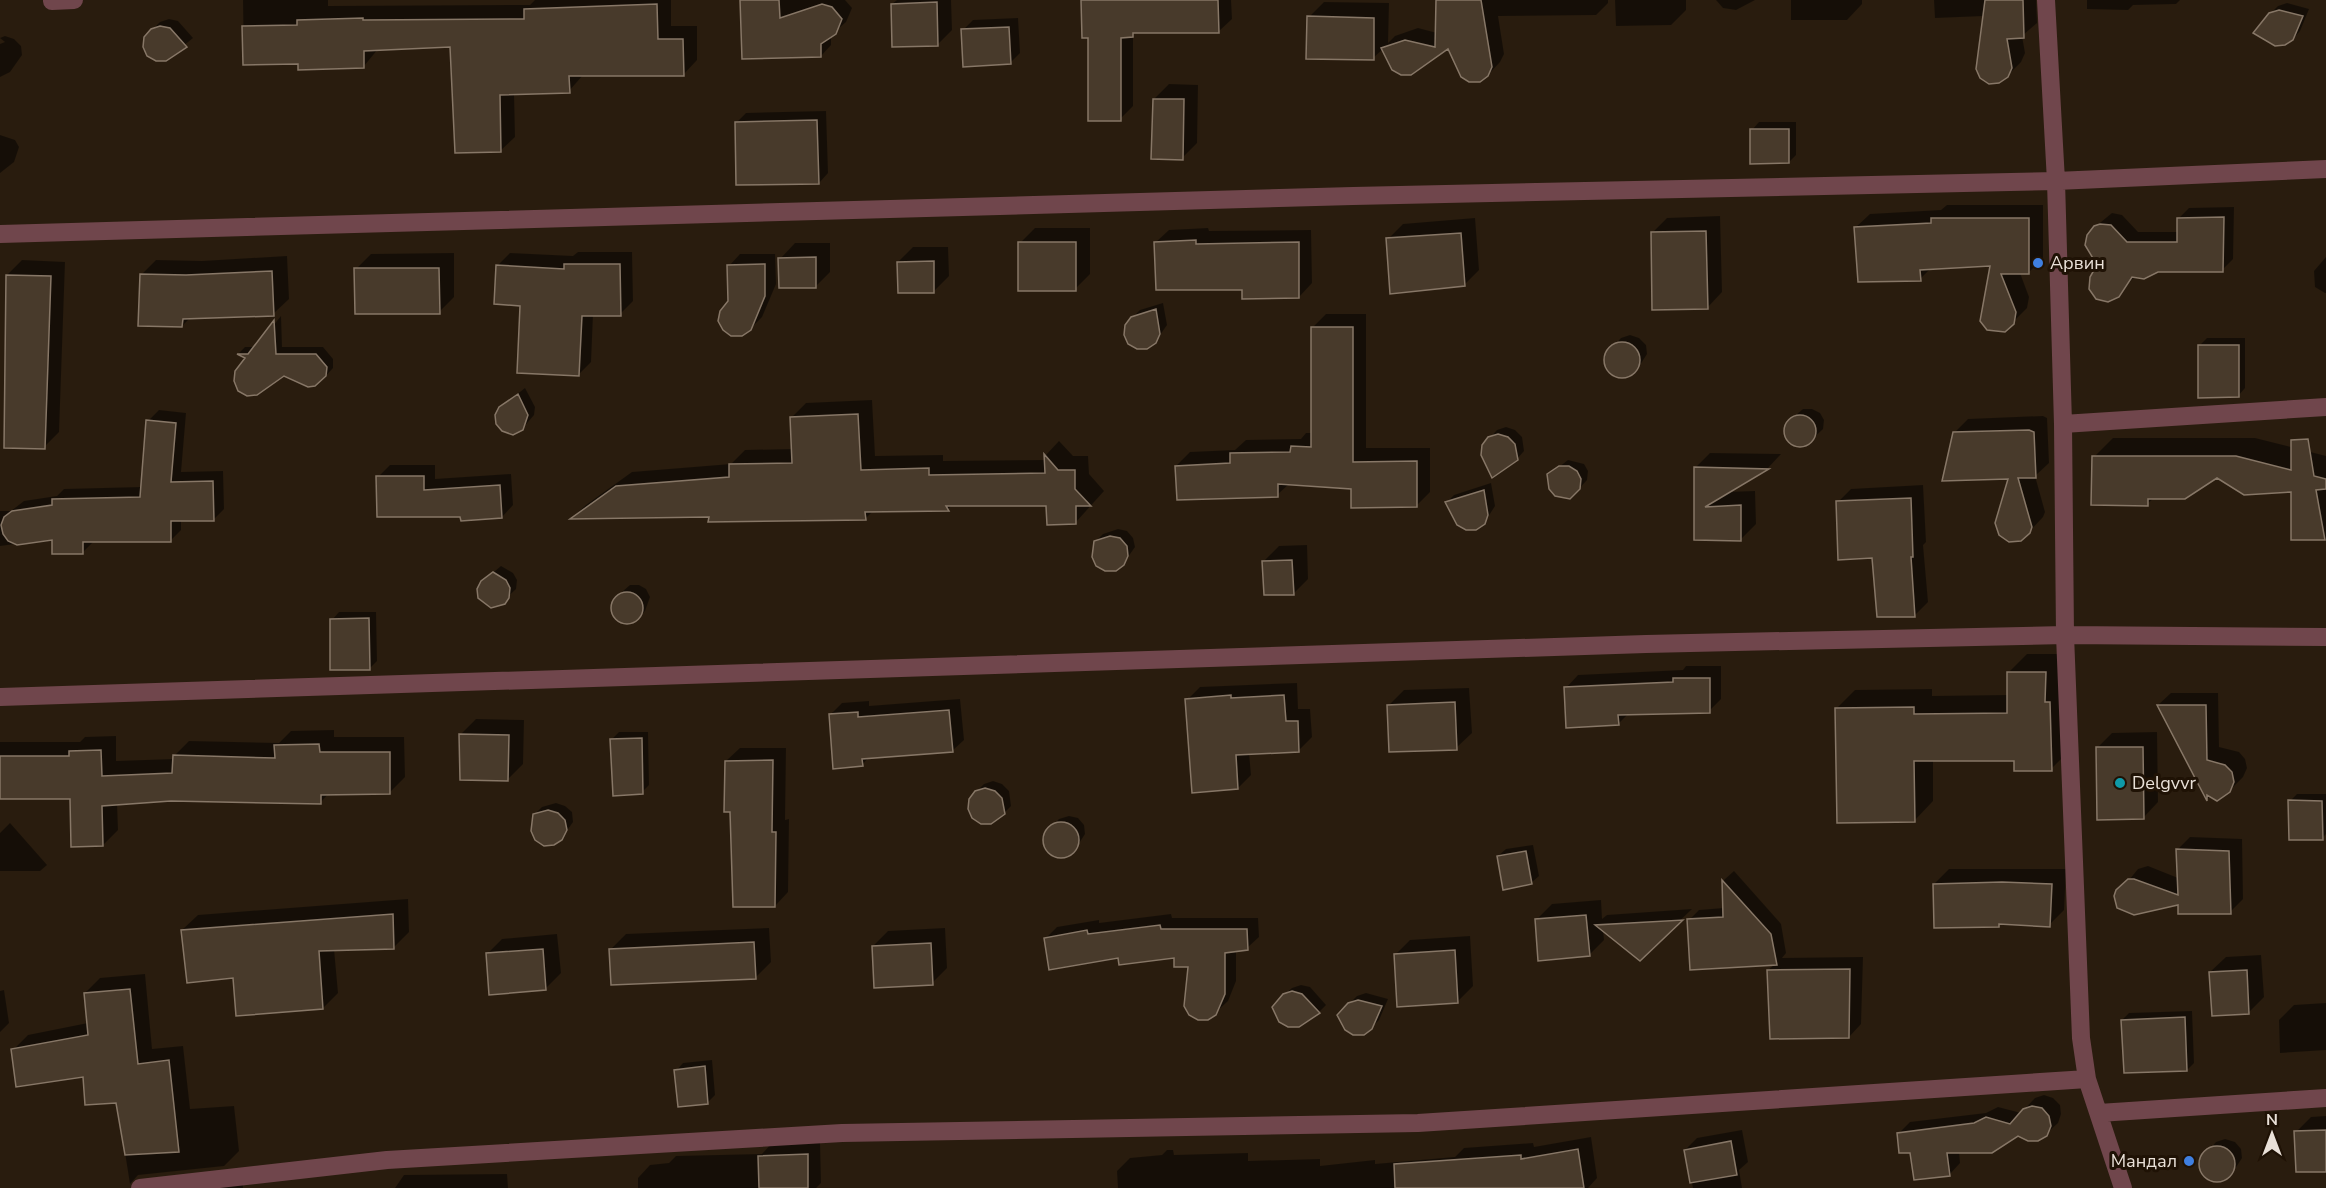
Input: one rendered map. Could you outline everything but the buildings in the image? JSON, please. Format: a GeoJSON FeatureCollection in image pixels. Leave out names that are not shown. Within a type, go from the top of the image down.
{"type":"FeatureCollection","features":[{"type":"Feature","properties":{"kind":"street"},"geometry":{"type":"LineString","coordinates":[[52,1],[74,0]]}},
{"type":"Feature","properties":{"kind":"street"},"geometry":{"type":"LineString","coordinates":[[2046,0],[2056,181],[2063,424],[2065,635],[2081,1038],[2087,1079],[2123,1188]]}},
{"type":"Feature","properties":{"kind":"street"},"geometry":{"type":"LineString","coordinates":[[0,234],[1353,196],[2056,181],[2326,169]]}},
{"type":"Feature","properties":{"kind":"street"},"geometry":{"type":"LineString","coordinates":[[2063,424],[2326,407]]}},
{"type":"Feature","properties":{"kind":"street"},"geometry":{"type":"LineString","coordinates":[[0,697],[1646,644],[2065,635],[2326,638]]}},
{"type":"Feature","properties":{"kind":"street"},"geometry":{"type":"LineString","coordinates":[[140,1188],[387,1160],[842,1133],[1418,1123],[2087,1079]]}},
{"type":"Feature","properties":{"kind":"street"},"geometry":{"type":"LineString","coordinates":[[2099,1113],[2326,1098]]}},
{"type":"Feature","properties":{"kind":"place","name":"Арвин"},"geometry":{"type":"Point","coordinates":[2038,263]}},
{"type":"Feature","properties":{"kind":"place","name":"Delgvvr"},"geometry":{"type":"Point","coordinates":[2120,783]}},
{"type":"Feature","properties":{"kind":"place","name":"Мандал"},"geometry":{"type":"Point","coordinates":[2189,1161]}}]}
